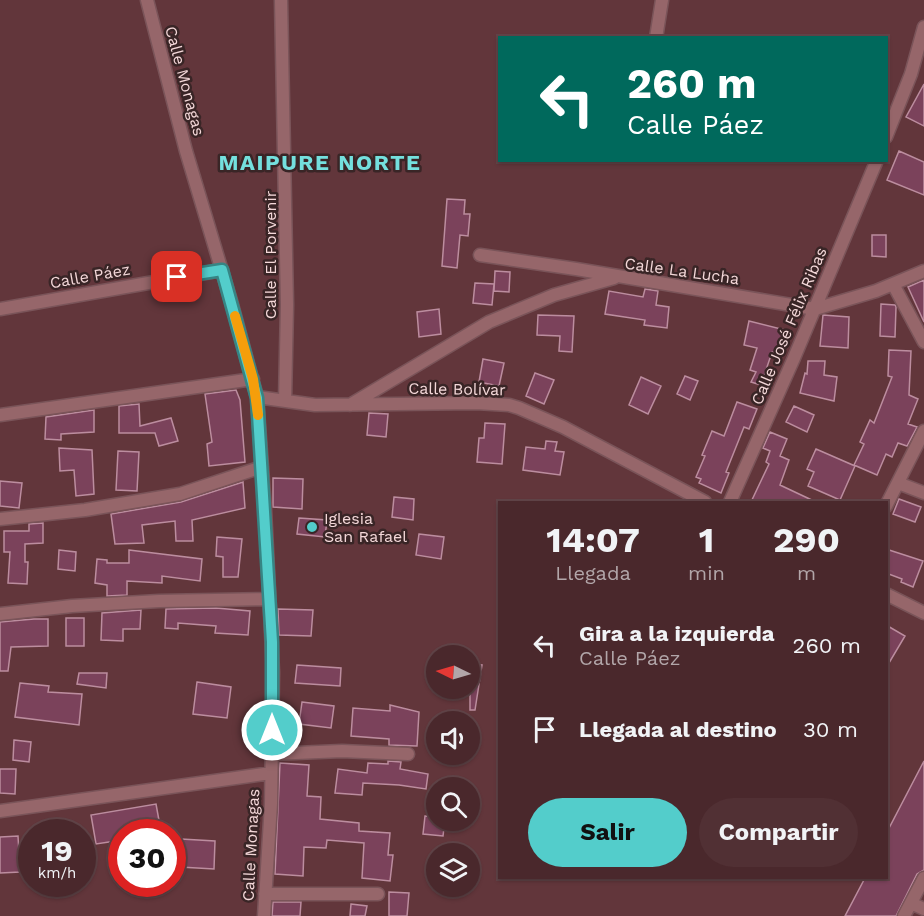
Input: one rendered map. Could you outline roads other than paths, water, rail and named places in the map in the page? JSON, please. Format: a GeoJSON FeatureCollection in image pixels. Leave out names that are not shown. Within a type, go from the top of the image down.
{"type":"FeatureCollection","features":[{"type":"Feature","properties":{"kind":"street","name":"Calle Monagas"},"geometry":{"type":"LineString","coordinates":[[147,0],[186,151],[257,398],[273,672],[272,754],[264,916]]}},
{"type":"Feature","properties":{"kind":"street","name":"Calle El Porvenir"},"geometry":{"type":"LineString","coordinates":[[281,0],[287,305],[285,401]]}},
{"type":"Feature","properties":{"kind":"street"},"geometry":{"type":"LineString","coordinates":[[656,36],[662,0]]}},
{"type":"Feature","properties":{"kind":"street"},"geometry":{"type":"LineString","coordinates":[[888,132],[911,74],[924,27]]}},
{"type":"Feature","properties":{"kind":"street","name":"Calle José Félix Ribas"},"geometry":{"type":"LineString","coordinates":[[730,501],[815,309],[876,162]]}},
{"type":"Feature","properties":{"kind":"street"},"geometry":{"type":"LineString","coordinates":[[480,255],[618,277]]}},
{"type":"Feature","properties":{"kind":"street","name":"Calle Páez"},"geometry":{"type":"LineString","coordinates":[[0,309],[222,270]]}},
{"type":"Feature","properties":{"kind":"street","name":"Calle La Lucha"},"geometry":{"type":"LineString","coordinates":[[349,405],[489,322],[554,295],[618,277],[710,290],[815,309],[876,291],[924,271]]}},
{"type":"Feature","properties":{"kind":"street"},"geometry":{"type":"LineString","coordinates":[[893,284],[924,342]]}},
{"type":"Feature","properties":{"kind":"street"},"geometry":{"type":"LineString","coordinates":[[0,415],[253,379]]}},
{"type":"Feature","properties":{"kind":"street","name":"Calle Bolívar"},"geometry":{"type":"LineString","coordinates":[[257,398],[315,405],[486,403],[519,408],[703,501]]}},
{"type":"Feature","properties":{"kind":"street"},"geometry":{"type":"LineString","coordinates":[[888,502],[924,431]]}},
{"type":"Feature","properties":{"kind":"street"},"geometry":{"type":"LineString","coordinates":[[0,519],[85,510],[180,494],[262,466]]}},
{"type":"Feature","properties":{"kind":"street"},"geometry":{"type":"LineString","coordinates":[[898,483],[924,493]]}},
{"type":"Feature","properties":{"kind":"street"},"geometry":{"type":"LineString","coordinates":[[888,595],[924,613]]}},
{"type":"Feature","properties":{"kind":"street"},"geometry":{"type":"LineString","coordinates":[[0,614],[72,606],[159,601],[269,599]]}},
{"type":"Feature","properties":{"kind":"street"},"geometry":{"type":"LineString","coordinates":[[272,754],[342,752],[408,754]]}},
{"type":"Feature","properties":{"kind":"street"},"geometry":{"type":"LineString","coordinates":[[0,811],[271,773]]}},
{"type":"Feature","properties":{"kind":"street"},"geometry":{"type":"LineString","coordinates":[[904,916],[924,878]]}},
{"type":"Feature","properties":{"kind":"street"},"geometry":{"type":"LineString","coordinates":[[266,894],[378,894]]}},
{"type":"Feature","properties":{"kind":"street"},"geometry":{"type":"LineString","coordinates":[[911,903],[924,909]]}},
{"type":"Feature","properties":{"kind":"place","name":"Iglesia San Rafael"},"geometry":{"type":"Point","coordinates":[312,527]}},
{"type":"Feature","properties":{"kind":"district","name":"MAIPURE NORTE"},"geometry":{"type":"Point","coordinates":[320,162]}}]}
